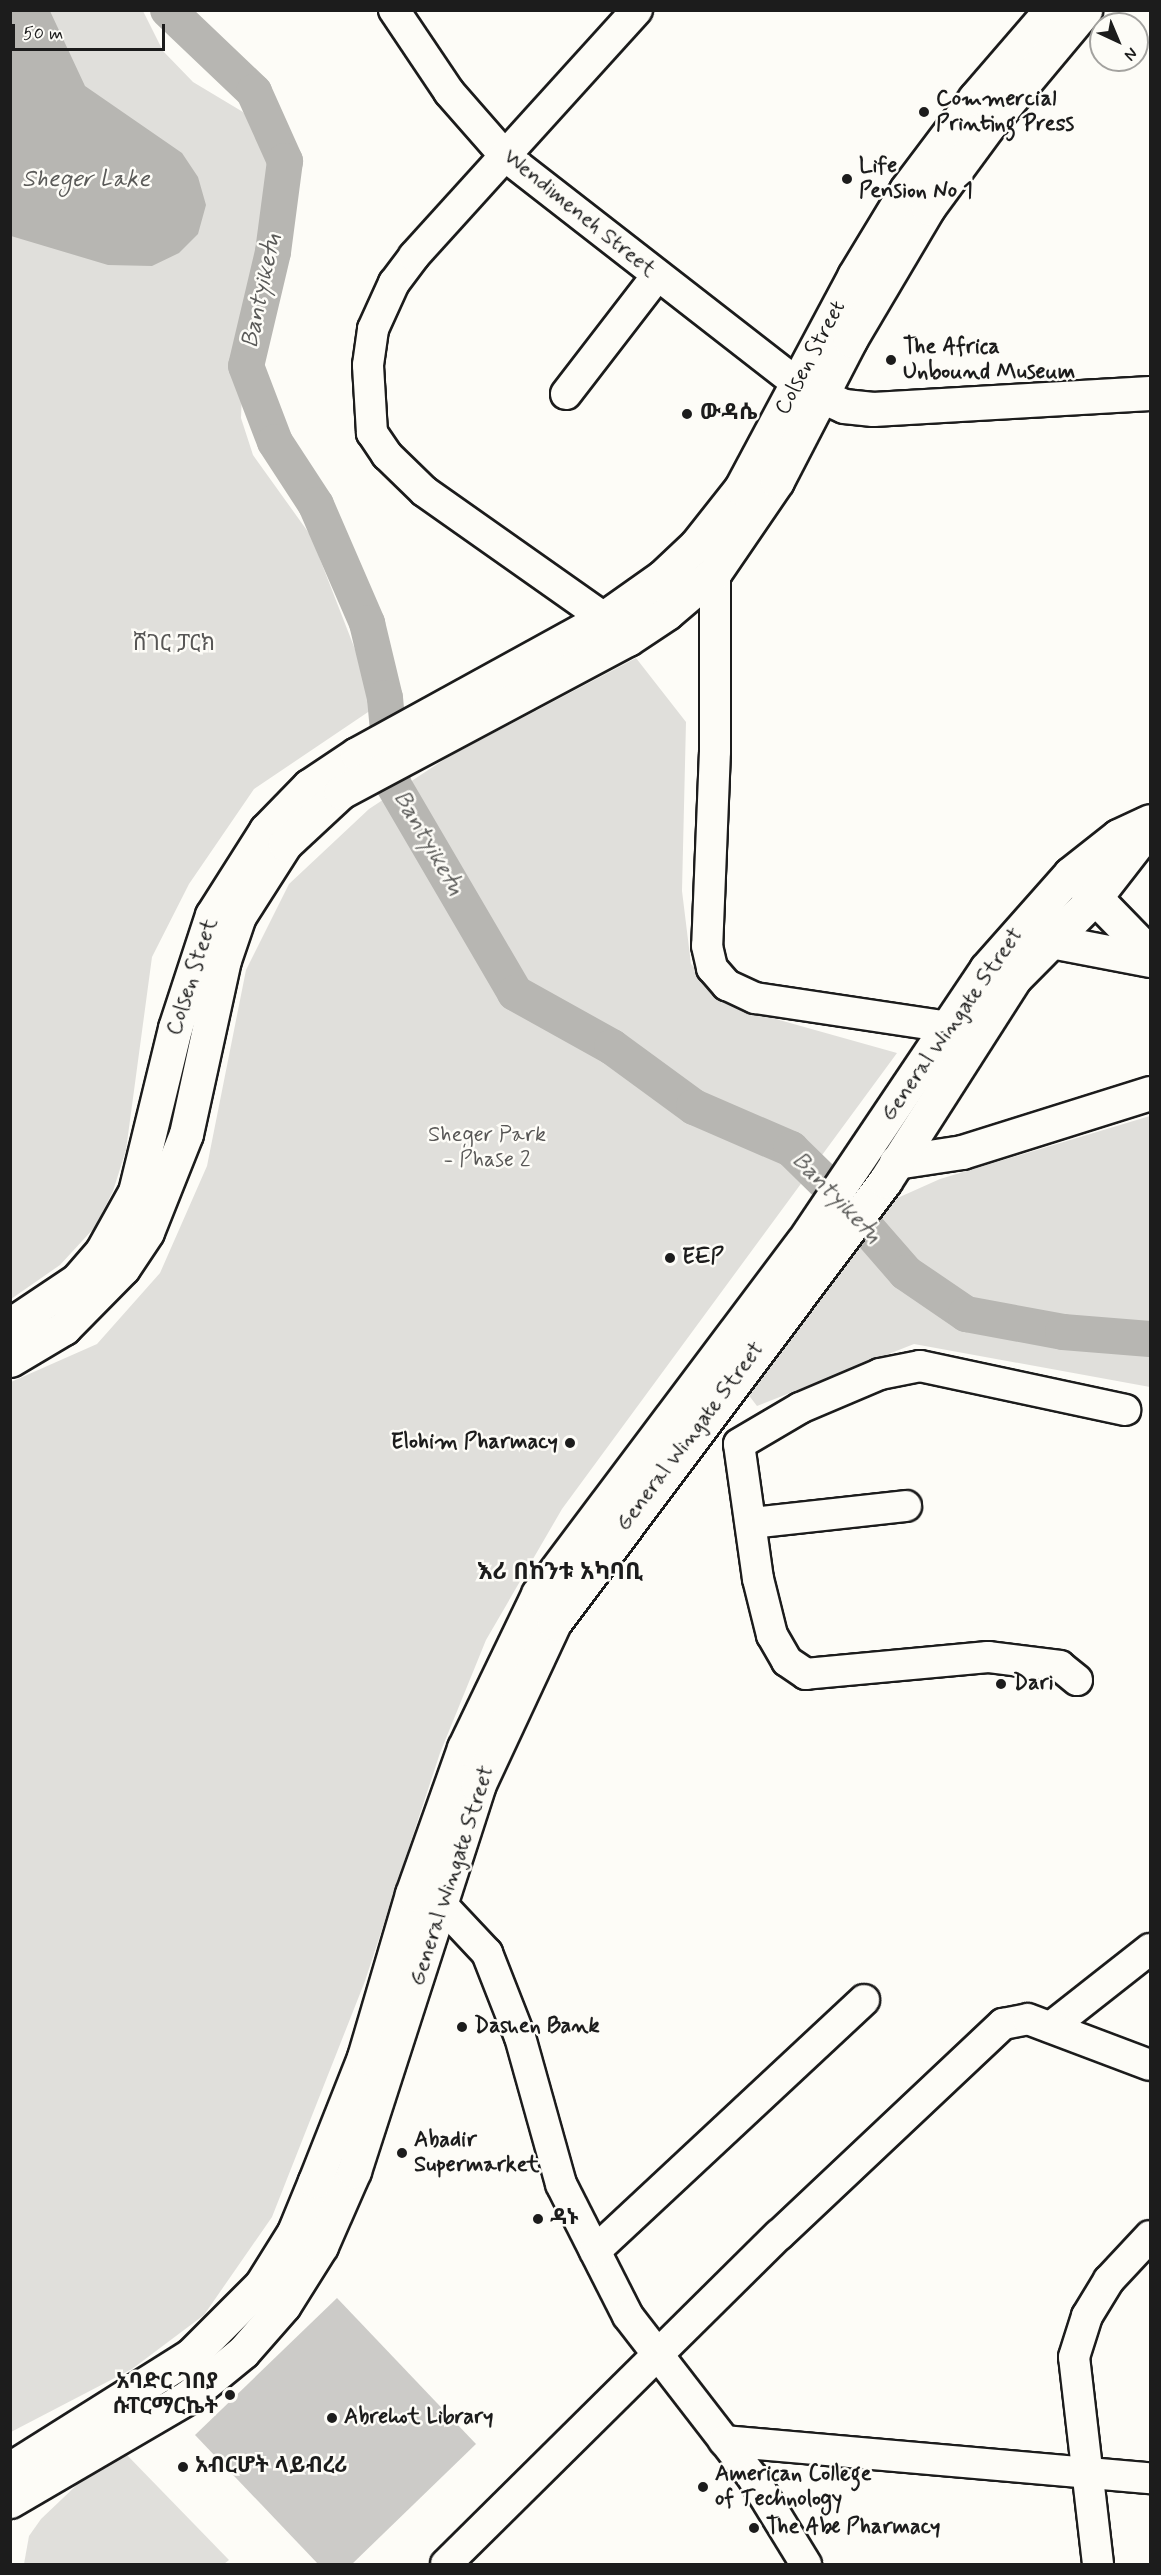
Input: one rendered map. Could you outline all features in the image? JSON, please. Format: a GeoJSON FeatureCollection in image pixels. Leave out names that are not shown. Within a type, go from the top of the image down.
{"type":"FeatureCollection","features":[{"type":"Feature","properties":{"kind":"main road","name":"Colsen Street"},"geometry":{"type":"LineString","coordinates":[[473,704],[663,577],[696,546],[741,488],[809,391],[854,276],[906,190],[975,98],[1051,10]]}},
{"type":"Feature","properties":{"kind":"main road"},"geometry":{"type":"LineString","coordinates":[[473,704],[628,639],[667,614],[715,572],[777,481],[809,391],[928,208],[989,124],[1085,10]]}},
{"type":"Feature","properties":{"kind":"main road"},"geometry":{"type":"LineString","coordinates":[[809,391],[873,409],[1150,393]]}},
{"type":"Feature","properties":{"kind":"main road","name":"Colsen Steet"},"geometry":{"type":"LineString","coordinates":[[10,1325],[86,1289],[102,1251],[135,1192],[175,1028],[212,915],[266,830],[309,786],[361,765],[473,704]]}},
{"type":"Feature","properties":{"kind":"main road","name":"General Wingate Street"},"geometry":{"type":"LineString","coordinates":[[426,1899],[554,1623],[720,1402],[812,1251],[857,1161],[986,969],[1070,874],[1118,836],[1150,821]]}},
{"type":"Feature","properties":{"kind":"main road","name":"General Wingate Street"},"geometry":{"type":"LineString","coordinates":[[16,2478],[188,2397],[243,2352],[284,2305],[307,2239],[391,2064],[426,1899],[464,1748],[538,1594],[812,1251],[891,1171],[988,1015],[1051,941],[1097,895],[1150,827]]}},
{"type":"Feature","properties":{"kind":"main road"},"geometry":{"type":"LineString","coordinates":[[1070,874],[1097,895],[1150,954]]}},
{"type":"Feature","properties":{"kind":"main road"},"geometry":{"type":"LineString","coordinates":[[1051,941],[1150,960]]}},
{"type":"Feature","properties":{"kind":"main road"},"geometry":{"type":"LineString","coordinates":[[891,1171],[962,1152],[1150,1093]]}},
{"type":"Feature","properties":{"kind":"main road"},"geometry":{"type":"LineString","coordinates":[[10,1360],[64,1328],[86,1289]]}},
{"type":"Feature","properties":{"kind":"main road"},"geometry":{"type":"LineString","coordinates":[[10,2522],[16,2478]]}},
{"type":"Feature","properties":{"kind":"street","name":"Wendimeneh Street"},"geometry":{"type":"LineString","coordinates":[[394,10],[449,92],[506,156],[656,277],[809,391]]}},
{"type":"Feature","properties":{"kind":"street"},"geometry":{"type":"LineString","coordinates":[[604,618],[424,491],[387,455],[372,433],[368,365],[374,329],[394,283],[637,10]]}},
{"type":"Feature","properties":{"kind":"street"},"geometry":{"type":"LineString","coordinates":[[566,394],[656,277]]}},
{"type":"Feature","properties":{"kind":"street"},"geometry":{"type":"LineString","coordinates":[[715,572],[715,751],[707,946],[712,968],[727,985],[755,998],[948,1027]]}},
{"type":"Feature","properties":{"kind":"street"},"geometry":{"type":"LineString","coordinates":[[740,1444],[800,1408],[880,1374],[920,1366],[1125,1410]]}},
{"type":"Feature","properties":{"kind":"street"},"geometry":{"type":"LineString","coordinates":[[720,1402],[740,1444],[758,1579],[772,1635],[787,1661],[806,1674],[988,1656],[1060,1666],[1077,1680]]}},
{"type":"Feature","properties":{"kind":"street"},"geometry":{"type":"LineString","coordinates":[[752,1523],[906,1506]]}},
{"type":"Feature","properties":{"kind":"street"},"geometry":{"type":"LineString","coordinates":[[426,1899],[487,1953],[520,2037],[561,2184],[628,2316],[724,2441],[806,2565]]}},
{"type":"Feature","properties":{"kind":"street"},"geometry":{"type":"LineString","coordinates":[[1051,2027],[1150,1949]]}},
{"type":"Feature","properties":{"kind":"street"},"geometry":{"type":"LineString","coordinates":[[595,2251],[864,2000]]}},
{"type":"Feature","properties":{"kind":"street"},"geometry":{"type":"LineString","coordinates":[[446,2565],[1003,2024],[1028,2019],[1150,2065]]}},
{"type":"Feature","properties":{"kind":"street"},"geometry":{"type":"LineString","coordinates":[[1098,2565],[1090,2470],[1075,2392],[1074,2357],[1086,2316],[1109,2280],[1150,2236]]}},
{"type":"Feature","properties":{"kind":"street"},"geometry":{"type":"LineString","coordinates":[[724,2441],[1090,2470],[1150,2478]]}},
{"type":"Feature","properties":{"kind":"green space","name":"ሸገር ፓርክ"},"geometry":{"type":"Polygon","coordinates":[[[11,11],[143,11],[163,51],[193,82],[243,112],[262,136],[276,169],[279,211],[245,316],[241,418],[253,455],[311,536],[377,706],[254,789],[189,884],[152,957],[126,1150],[113,1191],[95,1227],[60,1265],[11,1299],[11,11]]]}},
{"type":"Feature","properties":{"kind":"green space","name":"Sheger Park - Phase 2"},"geometry":{"type":"Polygon","coordinates":[[[636,658],[686,722],[682,891],[691,964],[733,1007],[897,1053],[562,1509],[486,1640],[440,1753],[365,1981],[272,2217],[204,2315],[132,2369],[11,2432],[11,1382],[97,1344],[160,1273],[207,1166],[246,970],[289,884],[369,809],[448,757],[636,658]]]}},
{"type":"Feature","properties":{"kind":"green space"},"geometry":{"type":"Polygon","coordinates":[[[1150,1116],[1150,1387],[914,1344],[757,1406],[744,1389],[893,1200],[940,1179],[1150,1116]]]}},
{"type":"Feature","properties":{"kind":"green space"},"geometry":{"type":"Polygon","coordinates":[[[125,2453],[229,2560],[224,2564],[24,2564],[29,2536],[41,2519],[83,2479],[125,2453]]]}},
{"type":"Feature","properties":{"kind":"water","name":"Sheger Lake"},"geometry":{"type":"Polygon","coordinates":[[[11,10],[50,11],[85,86],[182,153],[198,177],[206,205],[198,234],[179,253],[152,266],[108,265],[11,236],[11,10]]]}},
{"type":"Feature","properties":{"kind":"building","name":"Abrehot Library"},"geometry":{"type":"Polygon","coordinates":[[[337,2298],[476,2444],[351,2565],[319,2565],[195,2435],[337,2298]]]}},
{"type":"Feature","properties":{"kind":"waterway","name":"Bantyiketu"},"geometry":{"type":"LineString","coordinates":[[168,10],[254,92],[285,161],[273,252],[246,366],[275,442],[316,505],[367,623],[385,698],[393,784],[515,993],[612,1047],[694,1107],[791,1149],[838,1195],[906,1273],[966,1314],[1063,1332],[1150,1339]]}},
{"type":"Feature","properties":{"kind":"place","name":"Commercial Printing Press"},"geometry":{"type":"Point","coordinates":[924,112]}},
{"type":"Feature","properties":{"kind":"place","name":"Life Pension No 1"},"geometry":{"type":"Point","coordinates":[847,179]}},
{"type":"Feature","properties":{"kind":"place","name":"The Africa Unbound Museum"},"geometry":{"type":"Point","coordinates":[891,360]}},
{"type":"Feature","properties":{"kind":"place","name":"ውዳሴ"},"geometry":{"type":"Point","coordinates":[687,414]}},
{"type":"Feature","properties":{"kind":"place","name":"EEP"},"geometry":{"type":"Point","coordinates":[670,1258]}},
{"type":"Feature","properties":{"kind":"place","name":"Elohim Pharmacy"},"geometry":{"type":"Point","coordinates":[570,1443]}},
{"type":"Feature","properties":{"kind":"place","name":"Dari"},"geometry":{"type":"Point","coordinates":[1001,1684]}},
{"type":"Feature","properties":{"kind":"place","name":"Dashen Bank"},"geometry":{"type":"Point","coordinates":[462,2027]}},
{"type":"Feature","properties":{"kind":"place","name":"Abadir Supermarket"},"geometry":{"type":"Point","coordinates":[402,2153]}},
{"type":"Feature","properties":{"kind":"place","name":"ዳኑ"},"geometry":{"type":"Point","coordinates":[538,2219]}},
{"type":"Feature","properties":{"kind":"place","name":"አባድር ገበያ ሱፐርማርኬት"},"geometry":{"type":"Point","coordinates":[230,2395]}},
{"type":"Feature","properties":{"kind":"place","name":"Abrehot Library"},"geometry":{"type":"Point","coordinates":[332,2418]}},
{"type":"Feature","properties":{"kind":"place","name":"አብርሆት ላይብረሪ"},"geometry":{"type":"Point","coordinates":[183,2467]}},
{"type":"Feature","properties":{"kind":"place","name":"American College of Technology"},"geometry":{"type":"Point","coordinates":[703,2487]}},
{"type":"Feature","properties":{"kind":"place","name":"The Abe Pharmacy"},"geometry":{"type":"Point","coordinates":[754,2528]}},
{"type":"Feature","properties":{"kind":"district","name":"እሪ በከንቱ አካባቢ"},"geometry":{"type":"Point","coordinates":[560,1573]}}]}
